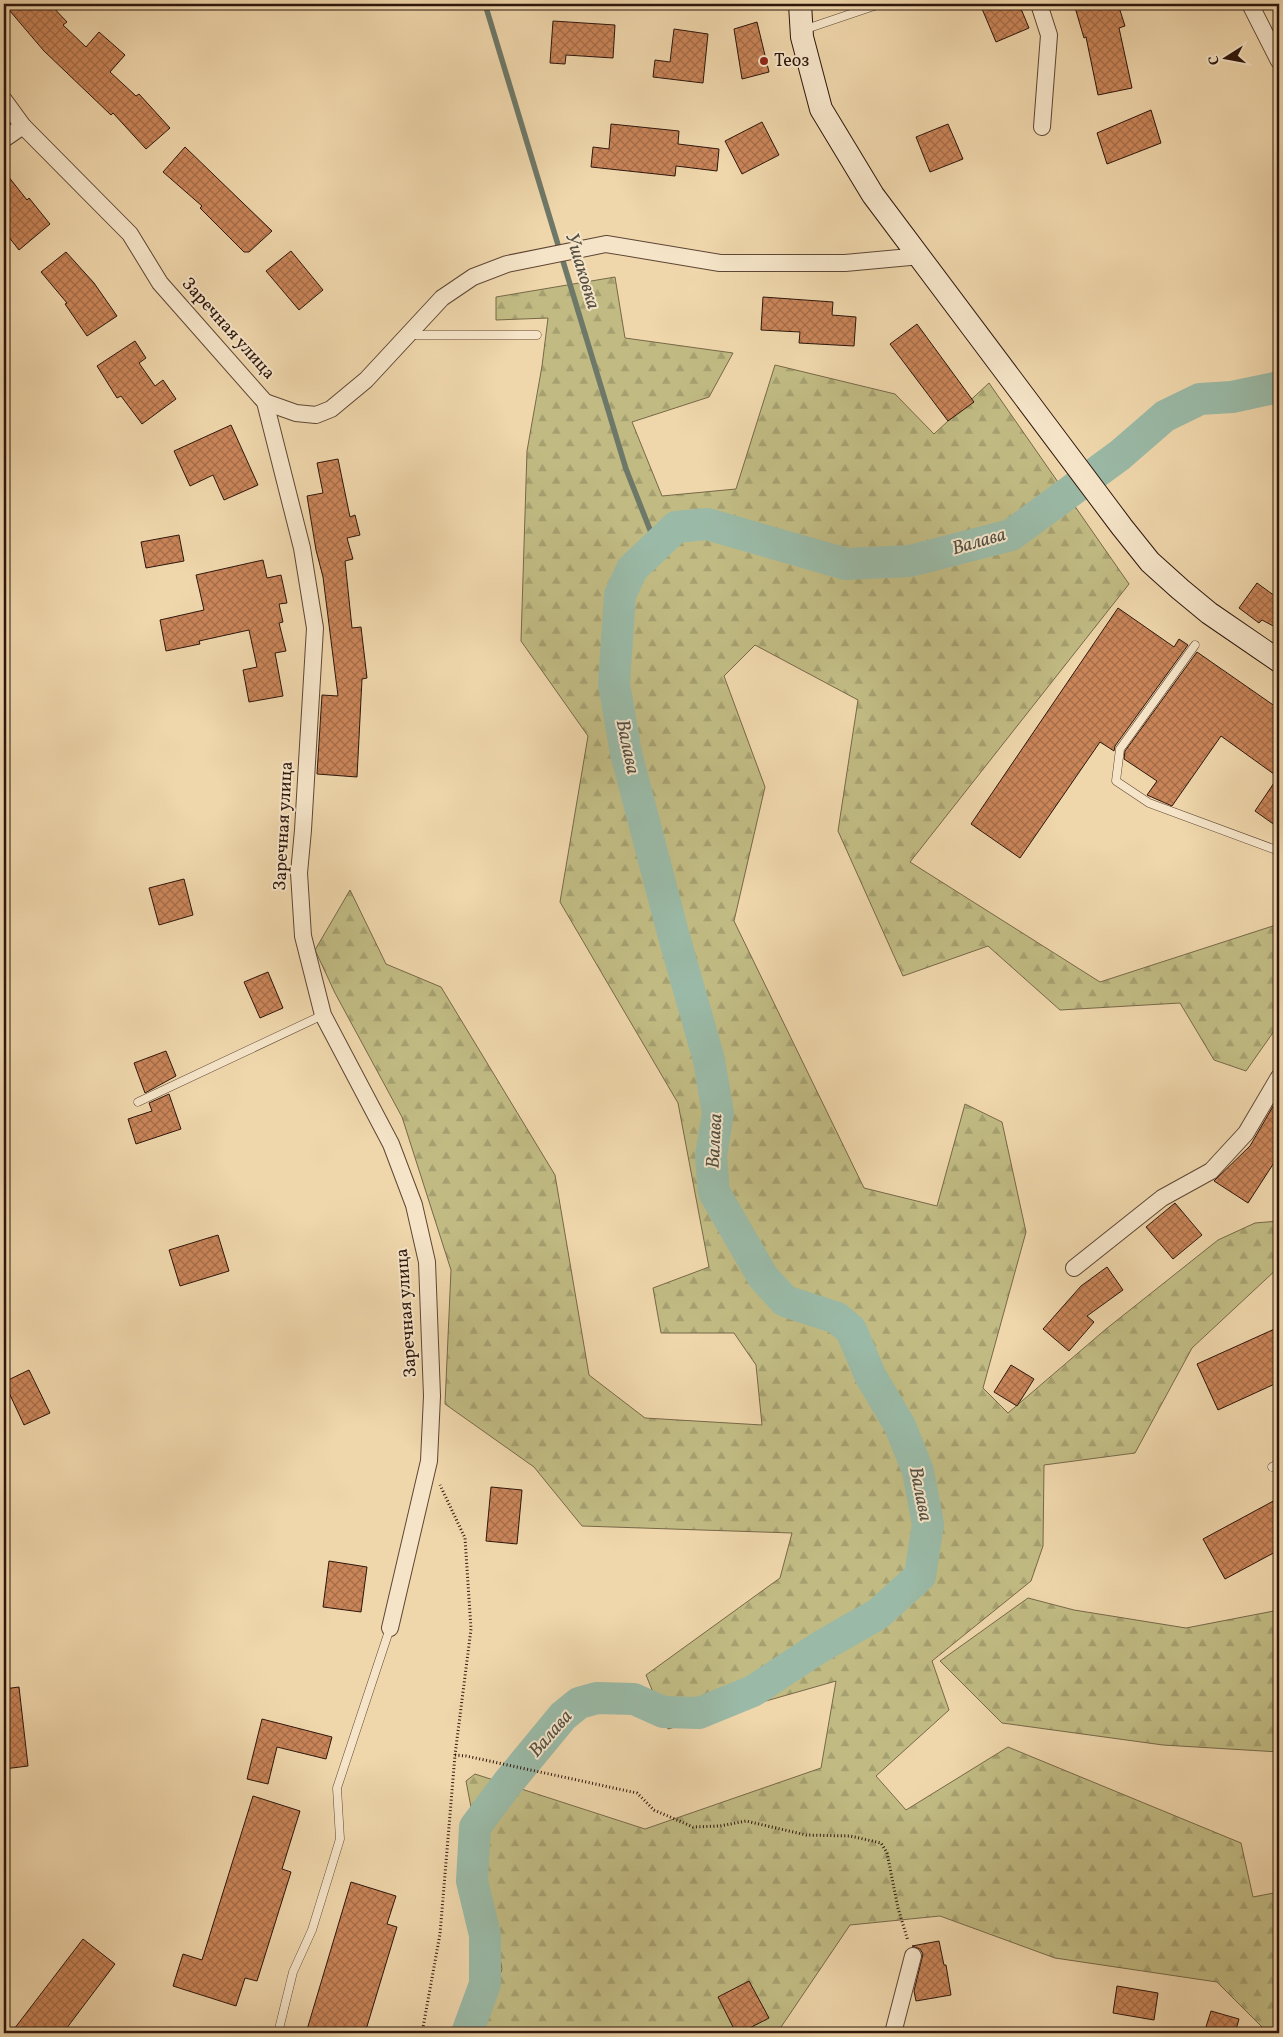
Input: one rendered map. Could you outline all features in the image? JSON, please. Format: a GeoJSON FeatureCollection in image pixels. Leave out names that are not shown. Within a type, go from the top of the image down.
{"type":"FeatureCollection","features":[{"type":"Feature","properties":{"kind":"main road"},"geometry":{"type":"LineString","coordinates":[[800,4],[801,30],[820,109],[873,195],[921,256],[1150,562],[1209,613],[1279,661]]}},
{"type":"Feature","properties":{"kind":"street"},"geometry":{"type":"LineString","coordinates":[[1039,4],[1049,35],[1042,127]]}},
{"type":"Feature","properties":{"kind":"street"},"geometry":{"type":"LineString","coordinates":[[1250,4],[1279,61]]}},
{"type":"Feature","properties":{"kind":"street","name":"Заречная улица"},"geometry":{"type":"LineString","coordinates":[[4,100],[23,126],[130,234],[160,283],[265,402],[302,548],[315,628],[299,874],[303,936],[323,1016],[391,1144],[414,1205],[427,1262],[432,1396],[429,1461],[390,1628]]}},
{"type":"Feature","properties":{"kind":"street"},"geometry":{"type":"LineString","coordinates":[[4,139],[23,126]]}},
{"type":"Feature","properties":{"kind":"street"},"geometry":{"type":"LineString","coordinates":[[265,402],[296,413],[316,415],[331,408],[366,380],[442,298],[473,277],[507,264],[606,244],[720,263],[845,263],[921,256]]}},
{"type":"Feature","properties":{"kind":"street"},"geometry":{"type":"LineString","coordinates":[[1074,1268],[1162,1198],[1211,1170],[1246,1133],[1279,1077]]}},
{"type":"Feature","properties":{"kind":"street"},"geometry":{"type":"LineString","coordinates":[[893,2033],[913,1956]]}},
{"type":"Feature","properties":{"kind":"lane"},"geometry":{"type":"LineString","coordinates":[[801,30],[880,4]]}},
{"type":"Feature","properties":{"kind":"lane"},"geometry":{"type":"LineString","coordinates":[[406,336],[537,335]]}},
{"type":"Feature","properties":{"kind":"lane"},"geometry":{"type":"LineString","coordinates":[[1194,645],[1120,749],[1116,781],[1150,802],[1279,851]]}},
{"type":"Feature","properties":{"kind":"lane"},"geometry":{"type":"LineString","coordinates":[[138,1102],[323,1016]]}},
{"type":"Feature","properties":{"kind":"lane"},"geometry":{"type":"LineString","coordinates":[[278,2033],[293,1972],[312,1930],[340,1839],[337,1788],[390,1628]]}},
{"type":"Feature","properties":{"kind":"path"},"geometry":{"type":"LineString","coordinates":[[422,2033],[440,1934],[455,1755],[471,1629],[465,1538],[429,1461]]}},
{"type":"Feature","properties":{"kind":"path"},"geometry":{"type":"LineString","coordinates":[[455,1755],[637,1794],[654,1810],[693,1827],[720,1826],[746,1821],[806,1835],[850,1836],[881,1843],[887,1853],[898,1908],[913,1956]]}},
{"type":"Feature","properties":{"kind":"green space"},"geometry":{"type":"Polygon","coordinates":[[[615,277],[625,338],[733,353],[709,397],[632,422],[662,496],[736,489],[775,365],[895,394],[934,434],[989,383],[1129,584],[910,862],[1100,982],[1279,924],[1279,1024],[1246,1071],[1214,1060],[1180,1003],[1060,1010],[988,946],[903,976],[838,831],[858,700],[755,645],[724,676],[765,787],[734,921],[864,1188],[937,1206],[965,1104],[1002,1122],[1026,1232],[983,1388],[1008,1413],[1106,1329],[1218,1240],[1255,1223],[1279,1221],[1279,1267],[1192,1348],[1135,1453],[1044,1465],[1043,1546],[1031,1581],[932,1661],[949,1710],[876,1776],[906,1810],[1008,1747],[1241,1843],[1253,1897],[1279,1892],[1279,2033],[1268,2033],[1217,1982],[1055,1958],[940,1916],[850,1925],[777,2033],[480,2033],[502,1969],[466,1781],[475,1774],[645,1829],[821,1768],[836,1681],[668,1729],[646,1675],[780,1578],[792,1533],[582,1526],[534,1467],[445,1404],[451,1270],[402,1117],[335,993],[315,950],[350,890],[386,964],[441,987],[555,1175],[589,1375],[645,1418],[762,1425],[756,1365],[734,1333],[661,1333],[653,1288],[709,1267],[678,1103],[560,902],[588,736],[521,641],[527,451],[542,366],[548,318],[496,320],[496,297],[615,277]]]}},
{"type":"Feature","properties":{"kind":"green space"},"geometry":{"type":"Polygon","coordinates":[[[1028,1598],[1074,1610],[1186,1628],[1279,1610],[1279,1752],[1163,1745],[1002,1723],[940,1661],[1028,1598]]]}},
{"type":"Feature","properties":{"kind":"building"},"geometry":{"type":"Polygon","coordinates":[[[4,4],[50,4],[67,22],[63,25],[86,47],[99,32],[125,55],[110,72],[136,96],[139,94],[170,128],[146,149],[113,113],[111,115],[44,51],[4,4]]]}},
{"type":"Feature","properties":{"kind":"building"},"geometry":{"type":"Polygon","coordinates":[[[980,4],[1019,4],[1029,28],[996,42],[980,4]]]}},
{"type":"Feature","properties":{"kind":"building"},"geometry":{"type":"Polygon","coordinates":[[[1074,4],[1118,4],[1125,26],[1119,28],[1132,88],[1098,95],[1086,37],[1084,38],[1074,4]]]}},
{"type":"Feature","properties":{"kind":"building"},"geometry":{"type":"Polygon","coordinates":[[[553,21],[615,25],[613,58],[566,55],[565,64],[550,63],[553,21]]]}},
{"type":"Feature","properties":{"kind":"building"},"geometry":{"type":"Polygon","coordinates":[[[757,22],[769,72],[742,79],[734,29],[757,22]]]}},
{"type":"Feature","properties":{"kind":"building"},"geometry":{"type":"Polygon","coordinates":[[[674,29],[708,34],[703,83],[653,77],[655,60],[670,62],[674,29]]]}},
{"type":"Feature","properties":{"kind":"building"},"geometry":{"type":"Polygon","coordinates":[[[1151,110],[1161,143],[1107,164],[1097,133],[1151,110]]]}},
{"type":"Feature","properties":{"kind":"building"},"geometry":{"type":"Polygon","coordinates":[[[762,122],[779,155],[742,174],[725,141],[762,122]]]}},
{"type":"Feature","properties":{"kind":"building"},"geometry":{"type":"Polygon","coordinates":[[[611,124],[679,131],[678,144],[719,149],[717,171],[676,166],[675,176],[591,167],[593,147],[609,149],[611,124]]]}},
{"type":"Feature","properties":{"kind":"building"},"geometry":{"type":"Polygon","coordinates":[[[948,124],[963,159],[930,172],[916,137],[948,124]]]}},
{"type":"Feature","properties":{"kind":"building"},"geometry":{"type":"Polygon","coordinates":[[[185,147],[272,231],[249,252],[244,252],[200,208],[202,206],[163,172],[185,147]]]}},
{"type":"Feature","properties":{"kind":"building"},"geometry":{"type":"Polygon","coordinates":[[[4,171],[27,200],[29,198],[50,224],[19,250],[4,231],[4,171]]]}},
{"type":"Feature","properties":{"kind":"building"},"geometry":{"type":"Polygon","coordinates":[[[291,251],[323,290],[299,310],[266,271],[291,251]]]}},
{"type":"Feature","properties":{"kind":"building"},"geometry":{"type":"Polygon","coordinates":[[[66,252],[94,283],[117,316],[87,336],[65,304],[67,303],[41,272],[66,252]]]}},
{"type":"Feature","properties":{"kind":"building"},"geometry":{"type":"Polygon","coordinates":[[[763,297],[833,302],[832,315],[856,317],[854,346],[799,343],[800,332],[761,330],[763,297]]]}},
{"type":"Feature","properties":{"kind":"building"},"geometry":{"type":"Polygon","coordinates":[[[917,324],[974,402],[948,421],[890,344],[917,324]]]}},
{"type":"Feature","properties":{"kind":"building"},"geometry":{"type":"Polygon","coordinates":[[[135,341],[146,358],[139,363],[155,386],[163,380],[176,399],[142,424],[121,396],[117,398],[97,366],[135,341]]]}},
{"type":"Feature","properties":{"kind":"building"},"geometry":{"type":"Polygon","coordinates":[[[231,425],[258,485],[224,500],[213,475],[190,486],[174,451],[231,425]]]}},
{"type":"Feature","properties":{"kind":"building"},"geometry":{"type":"Polygon","coordinates":[[[338,459],[350,517],[355,515],[360,535],[347,538],[353,559],[345,561],[352,628],[361,627],[367,678],[362,679],[357,777],[317,774],[322,695],[338,696],[323,577],[316,550],[307,496],[323,493],[317,463],[338,459]]]}},
{"type":"Feature","properties":{"kind":"building"},"geometry":{"type":"Polygon","coordinates":[[[179,535],[184,561],[146,568],[141,542],[179,535]]]}},
{"type":"Feature","properties":{"kind":"building"},"geometry":{"type":"Polygon","coordinates":[[[263,560],[267,578],[281,575],[287,603],[279,604],[283,622],[279,623],[286,651],[275,653],[283,696],[249,702],[243,670],[257,667],[249,630],[199,641],[200,644],[166,651],[160,620],[204,610],[196,575],[263,560]]]}},
{"type":"Feature","properties":{"kind":"building"},"geometry":{"type":"Polygon","coordinates":[[[1257,583],[1279,599],[1279,629],[1262,620],[1259,623],[1239,608],[1257,583]]]}},
{"type":"Feature","properties":{"kind":"building"},"geometry":{"type":"Polygon","coordinates":[[[1118,608],[1174,647],[1179,639],[1188,645],[1115,746],[1114,751],[1100,742],[1020,858],[971,824],[1118,608]]]}},
{"type":"Feature","properties":{"kind":"building"},"geometry":{"type":"Polygon","coordinates":[[[1197,652],[1279,709],[1279,828],[1255,811],[1278,777],[1221,736],[1172,806],[1147,795],[1157,781],[1124,759],[1125,751],[1197,652]]]}},
{"type":"Feature","properties":{"kind":"building"},"geometry":{"type":"Polygon","coordinates":[[[184,879],[193,915],[159,925],[149,888],[184,879]]]}},
{"type":"Feature","properties":{"kind":"building"},"geometry":{"type":"Polygon","coordinates":[[[268,972],[283,1008],[260,1018],[244,982],[268,972]]]}},
{"type":"Feature","properties":{"kind":"building"},"geometry":{"type":"Polygon","coordinates":[[[166,1051],[176,1076],[145,1093],[134,1063],[166,1051]]]}},
{"type":"Feature","properties":{"kind":"building"},"geometry":{"type":"Polygon","coordinates":[[[169,1094],[181,1129],[136,1144],[128,1119],[152,1111],[149,1103],[169,1094]]]}},
{"type":"Feature","properties":{"kind":"building"},"geometry":{"type":"Polygon","coordinates":[[[1279,1096],[1279,1155],[1248,1203],[1214,1181],[1250,1146],[1279,1096]]]}},
{"type":"Feature","properties":{"kind":"building"},"geometry":{"type":"Polygon","coordinates":[[[1175,1203],[1202,1235],[1173,1259],[1146,1227],[1175,1203]]]}},
{"type":"Feature","properties":{"kind":"building"},"geometry":{"type":"Polygon","coordinates":[[[218,1235],[229,1271],[180,1286],[169,1250],[218,1235]]]}},
{"type":"Feature","properties":{"kind":"building"},"geometry":{"type":"Polygon","coordinates":[[[1107,1267],[1123,1290],[1087,1316],[1094,1322],[1069,1351],[1043,1329],[1081,1286],[1107,1267]]]}},
{"type":"Feature","properties":{"kind":"building"},"geometry":{"type":"Polygon","coordinates":[[[1279,1327],[1279,1382],[1218,1410],[1197,1364],[1279,1327]]]}},
{"type":"Feature","properties":{"kind":"building"},"geometry":{"type":"Polygon","coordinates":[[[1011,1365],[1034,1379],[1017,1406],[994,1392],[1011,1365]]]}},
{"type":"Feature","properties":{"kind":"building"},"geometry":{"type":"Polygon","coordinates":[[[29,1370],[50,1413],[24,1425],[4,1382],[29,1370]]]}},
{"type":"Feature","properties":{"kind":"building"},"geometry":{"type":"Polygon","coordinates":[[[491,1487],[522,1490],[517,1544],[486,1541],[491,1487]]]}},
{"type":"Feature","properties":{"kind":"building"},"geometry":{"type":"Polygon","coordinates":[[[1279,1498],[1279,1550],[1225,1579],[1203,1539],[1279,1498]]]}},
{"type":"Feature","properties":{"kind":"building"},"geometry":{"type":"Polygon","coordinates":[[[329,1561],[367,1567],[361,1612],[323,1607],[329,1561]]]}},
{"type":"Feature","properties":{"kind":"building"},"geometry":{"type":"Polygon","coordinates":[[[19,1687],[28,1766],[4,1769],[4,1689],[19,1687]]]}},
{"type":"Feature","properties":{"kind":"building"},"geometry":{"type":"Polygon","coordinates":[[[262,1719],[332,1737],[326,1759],[277,1747],[268,1784],[247,1779],[262,1719]]]}},
{"type":"Feature","properties":{"kind":"building"},"geometry":{"type":"Polygon","coordinates":[[[253,1796],[300,1811],[282,1869],[291,1872],[257,1981],[245,1978],[236,2006],[173,1986],[183,1954],[202,1960],[253,1796]]]}},
{"type":"Feature","properties":{"kind":"building"},"geometry":{"type":"Polygon","coordinates":[[[351,1882],[396,1896],[387,1924],[397,1927],[365,2033],[306,2033],[351,1882]]]}},
{"type":"Feature","properties":{"kind":"building"},"geometry":{"type":"Polygon","coordinates":[[[83,1939],[115,1964],[63,2033],[11,2033],[83,1939]]]}},
{"type":"Feature","properties":{"kind":"building"},"geometry":{"type":"Polygon","coordinates":[[[939,1941],[944,1965],[946,1965],[951,1995],[916,2001],[914,1991],[923,1954],[920,1949],[912,1946],[939,1941]]]}},
{"type":"Feature","properties":{"kind":"building"},"geometry":{"type":"Polygon","coordinates":[[[749,1981],[769,2018],[740,2033],[736,2033],[718,1997],[749,1981]]]}},
{"type":"Feature","properties":{"kind":"building"},"geometry":{"type":"Polygon","coordinates":[[[1117,1986],[1158,1993],[1154,2020],[1113,2013],[1117,1986]]]}},
{"type":"Feature","properties":{"kind":"building"},"geometry":{"type":"Polygon","coordinates":[[[1211,2011],[1239,2019],[1235,2033],[1204,2033],[1211,2011]]]}},
{"type":"Feature","properties":{"kind":"waterway","name":"Ушаковка"},"geometry":{"type":"LineString","coordinates":[[485,4],[626,469],[656,545]]}},
{"type":"Feature","properties":{"kind":"waterway","name":"Валава"},"geometry":{"type":"LineString","coordinates":[[467,2033],[485,1984],[485,1935],[472,1881],[475,1827],[507,1784],[563,1716],[579,1703],[597,1698],[634,1699],[663,1712],[699,1713],[753,1691],[820,1647],[878,1614],[920,1576],[928,1524],[918,1471],[900,1426],[870,1375],[851,1330],[837,1318],[785,1301],[763,1277],[714,1192],[711,1156],[718,1113],[709,1060],[673,933],[626,753],[614,684],[620,595],[632,569],[676,527],[707,524],[846,564],[910,561],[1011,535],[1120,455],[1165,416],[1200,399],[1232,397],[1279,387]]}},
{"type":"Feature","properties":{"kind":"place","name":"Теоз"},"geometry":{"type":"Point","coordinates":[764,61]}}]}
